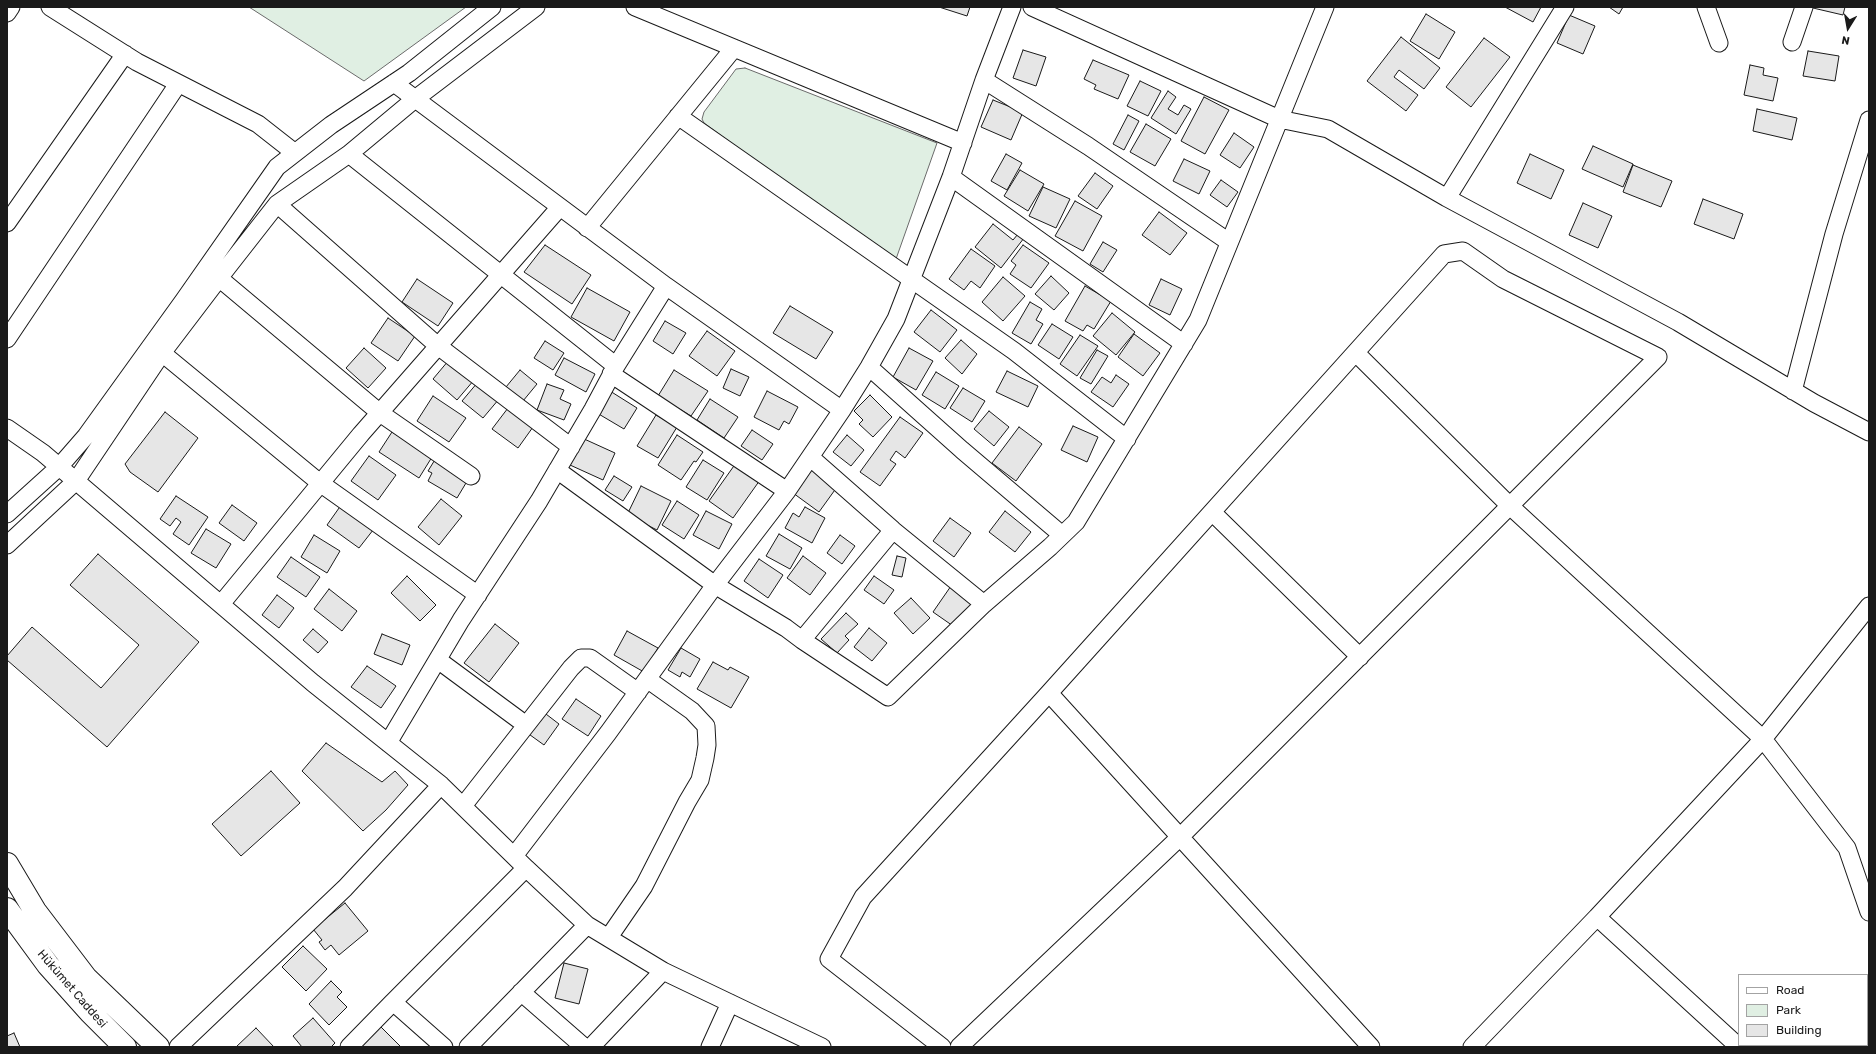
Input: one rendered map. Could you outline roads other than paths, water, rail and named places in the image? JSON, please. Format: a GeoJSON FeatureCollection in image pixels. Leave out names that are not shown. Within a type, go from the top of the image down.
{"type":"FeatureCollection","features":[{"type":"Feature","properties":{"kind":"main road"},"geometry":{"type":"LineString","coordinates":[[7,864],[35,911],[86,978],[158,1047]]}},
{"type":"Feature","properties":{"kind":"main road","name":"Hükümet Caddesi"},"geometry":{"type":"LineString","coordinates":[[7,908],[48,965],[90,1012],[125,1047]]}},
{"type":"Feature","properties":{"kind":"street"},"geometry":{"type":"LineString","coordinates":[[7,13],[11,7]]}},
{"type":"Feature","properties":{"kind":"street"},"geometry":{"type":"LineString","coordinates":[[50,7],[125,54],[178,84],[258,124],[295,153]]}},
{"type":"Feature","properties":{"kind":"street"},"geometry":{"type":"LineString","coordinates":[[7,514],[60,467],[90,430],[277,167],[331,126],[409,74],[492,7]]}},
{"type":"Feature","properties":{"kind":"street"},"geometry":{"type":"LineString","coordinates":[[7,545],[76,481],[162,353],[278,204],[349,154],[415,99],[536,7]]}},
{"type":"Feature","properties":{"kind":"street"},"geometry":{"type":"LineString","coordinates":[[635,7],[963,143]]}},
{"type":"Feature","properties":{"kind":"street"},"geometry":{"type":"LineString","coordinates":[[514,856],[642,686],[715,585],[787,491],[869,368],[896,319],[952,177],[984,80],[1012,7]]}},
{"type":"Feature","properties":{"kind":"street"},"geometry":{"type":"LineString","coordinates":[[1032,7],[1279,119],[1328,129],[1447,198],[1678,322],[1793,391],[1869,432]]}},
{"type":"Feature","properties":{"kind":"street"},"geometry":{"type":"LineString","coordinates":[[557,470],[715,585],[786,628],[888,697],[984,604],[1076,522],[1198,320],[1325,7]]}},
{"type":"Feature","properties":{"kind":"street"},"geometry":{"type":"LineString","coordinates":[[1447,198],[1565,7]]}},
{"type":"Feature","properties":{"kind":"street"},"geometry":{"type":"LineString","coordinates":[[1706,7],[1719,43]]}},
{"type":"Feature","properties":{"kind":"street"},"geometry":{"type":"LineString","coordinates":[[1792,42],[1804,7]]}},
{"type":"Feature","properties":{"kind":"street"},"geometry":{"type":"LineString","coordinates":[[587,228],[734,48]]}},
{"type":"Feature","properties":{"kind":"street"},"geometry":{"type":"LineString","coordinates":[[7,223],[125,54]]}},
{"type":"Feature","properties":{"kind":"street"},"geometry":{"type":"LineString","coordinates":[[984,80],[1088,146],[1229,242]]}},
{"type":"Feature","properties":{"kind":"street"},"geometry":{"type":"LineString","coordinates":[[394,83],[666,286],[842,410]]}},
{"type":"Feature","properties":{"kind":"street"},"geometry":{"type":"LineString","coordinates":[[7,339],[178,84]]}},
{"type":"Feature","properties":{"kind":"street"},"geometry":{"type":"LineString","coordinates":[[678,116],[911,281],[1014,351],[1127,439]]}},
{"type":"Feature","properties":{"kind":"street"},"geometry":{"type":"LineString","coordinates":[[1793,391],[1834,234],[1869,120]]}},
{"type":"Feature","properties":{"kind":"street"},"geometry":{"type":"LineString","coordinates":[[349,154],[502,274],[614,370],[787,491]]}},
{"type":"Feature","properties":{"kind":"street"},"geometry":{"type":"LineString","coordinates":[[952,177],[1184,344]]}},
{"type":"Feature","properties":{"kind":"street"},"geometry":{"type":"LineString","coordinates":[[278,204],[438,346],[571,448]]}},
{"type":"Feature","properties":{"kind":"street"},"geometry":{"type":"LineString","coordinates":[[221,604],[380,413],[560,207]]}},
{"type":"Feature","properties":{"kind":"street"},"geometry":{"type":"LineString","coordinates":[[942,1047],[829,959],[863,897],[1049,693],[1444,254],[1463,251],[1503,279],[1658,357],[1180,837],[959,1047]]}},
{"type":"Feature","properties":{"kind":"street"},"geometry":{"type":"LineString","coordinates":[[219,278],[380,413],[471,476]]}},
{"type":"Feature","properties":{"kind":"street"},"geometry":{"type":"LineString","coordinates":[[388,743],[478,595],[539,501],[571,448],[614,370],[666,286]]}},
{"type":"Feature","properties":{"kind":"street"},"geometry":{"type":"LineString","coordinates":[[162,353],[320,484],[478,595]]}},
{"type":"Feature","properties":{"kind":"street"},"geometry":{"type":"LineString","coordinates":[[1356,353],[1510,506],[1763,739],[1846,848],[1869,912]]}},
{"type":"Feature","properties":{"kind":"street"},"geometry":{"type":"LineString","coordinates":[[869,368],[1062,535]]}},
{"type":"Feature","properties":{"kind":"street"},"geometry":{"type":"LineString","coordinates":[[7,428],[44,453],[313,683],[441,785],[587,925],[663,971],[822,1047]]}},
{"type":"Feature","properties":{"kind":"street"},"geometry":{"type":"LineString","coordinates":[[810,457],[893,530],[984,604]]}},
{"type":"Feature","properties":{"kind":"street"},"geometry":{"type":"LineString","coordinates":[[1212,512],[1360,657]]}},
{"type":"Feature","properties":{"kind":"street"},"geometry":{"type":"LineString","coordinates":[[802,640],[893,530]]}},
{"type":"Feature","properties":{"kind":"street"},"geometry":{"type":"LineString","coordinates":[[1472,1047],[1597,917],[1763,739],[1869,606]]}},
{"type":"Feature","properties":{"kind":"street"},"geometry":{"type":"LineString","coordinates":[[463,806],[571,668],[581,658],[590,658],[692,711],[706,726],[707,744],[700,780],[687,802],[644,886],[609,937]]}},
{"type":"Feature","properties":{"kind":"street"},"geometry":{"type":"LineString","coordinates":[[438,660],[526,725]]}},
{"type":"Feature","properties":{"kind":"street"},"geometry":{"type":"LineString","coordinates":[[1049,693],[1371,1047]]}},
{"type":"Feature","properties":{"kind":"street"},"geometry":{"type":"LineString","coordinates":[[178,1047],[345,888],[441,785]]}},
{"type":"Feature","properties":{"kind":"street"},"geometry":{"type":"LineString","coordinates":[[349,1047],[526,868]]}},
{"type":"Feature","properties":{"kind":"street"},"geometry":{"type":"LineString","coordinates":[[1597,917],[1739,1047]]}},
{"type":"Feature","properties":{"kind":"street"},"geometry":{"type":"LineString","coordinates":[[468,1047],[587,925]]}},
{"type":"Feature","properties":{"kind":"street"},"geometry":{"type":"LineString","coordinates":[[591,1047],[663,971]]}},
{"type":"Feature","properties":{"kind":"street"},"geometry":{"type":"LineString","coordinates":[[521,992],[584,1047]]}},
{"type":"Feature","properties":{"kind":"street"},"geometry":{"type":"LineString","coordinates":[[393,1002],[444,1047]]}},
{"type":"Feature","properties":{"kind":"street"},"geometry":{"type":"LineString","coordinates":[[710,1047],[730,1003]]}}]}
